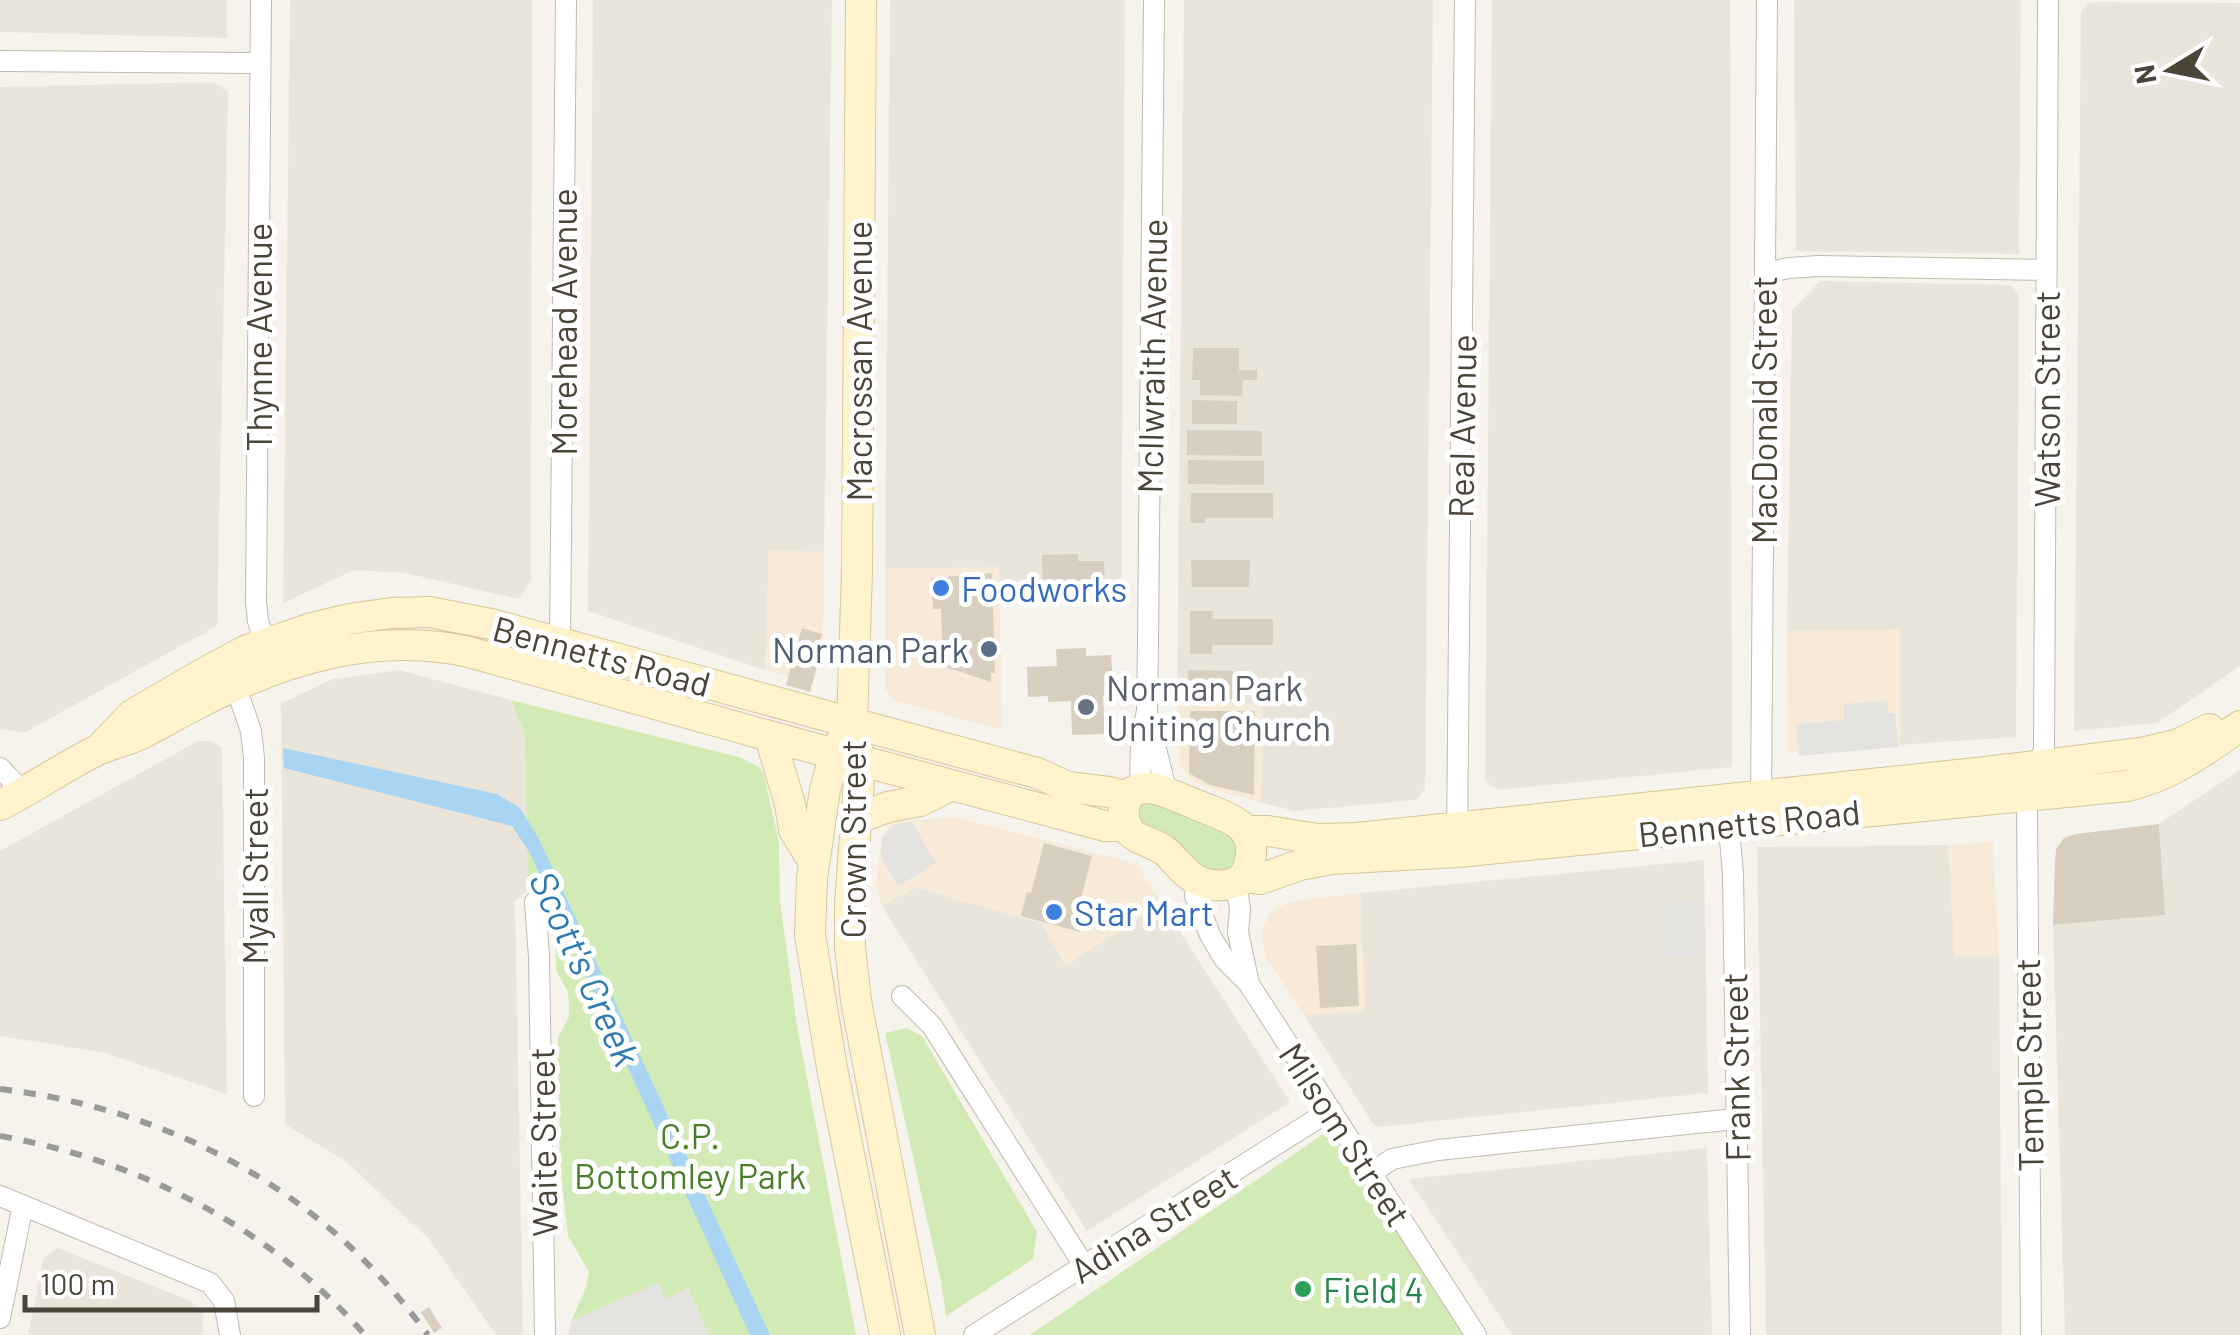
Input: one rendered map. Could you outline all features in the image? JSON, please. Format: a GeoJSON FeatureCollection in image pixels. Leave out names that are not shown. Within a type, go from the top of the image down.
{"type":"FeatureCollection","features":[{"type":"Feature","properties":{"kind":"main road","name":"Macrossan Avenue"},"geometry":{"type":"LineString","coordinates":[[852,722],[860,0]]}},
{"type":"Feature","properties":{"kind":"main road","name":"Bennetts Road"},"geometry":{"type":"LineString","coordinates":[[12,799],[98,750],[132,715],[270,657],[330,623],[410,612],[446,614],[1037,773],[1068,787],[1140,801]]}},
{"type":"Feature","properties":{"kind":"main road","name":"Bennetts Road"},"geometry":{"type":"LineString","coordinates":[[270,657],[399,644],[444,646],[1105,826],[1140,801]]}},
{"type":"Feature","properties":{"kind":"main road","name":"Bennetts Road"},"geometry":{"type":"LineString","coordinates":[[1196,880],[1220,886],[1260,880],[1314,861],[1457,840],[1761,808],[2040,765],[2141,754],[2192,739],[2240,708]]}},
{"type":"Feature","properties":{"kind":"main road","name":"Crown Street"},"geometry":{"type":"LineString","coordinates":[[852,722],[847,757],[856,819],[850,947],[856,1000],[920,1335]]}},
{"type":"Feature","properties":{"kind":"main road","name":"Bennetts Road"},"geometry":{"type":"LineString","coordinates":[[1761,808],[2127,786],[2154,779],[2186,763],[2240,726]]}},
{"type":"Feature","properties":{"kind":"main road"},"geometry":{"type":"LineString","coordinates":[[770,737],[794,830],[814,862]]}},
{"type":"Feature","properties":{"kind":"main road","name":"Crown Street"},"geometry":{"type":"LineString","coordinates":[[847,757],[828,778],[809,917],[812,954],[886,1335]]}},
{"type":"Feature","properties":{"kind":"main road"},"geometry":{"type":"LineString","coordinates":[[856,819],[888,806],[920,801],[952,785]]}},
{"type":"Feature","properties":{"kind":"main road"},"geometry":{"type":"LineString","coordinates":[[1196,880],[1167,852],[1136,836],[1140,801],[1237,821],[1247,831],[1251,854],[1240,880]]}},
{"type":"Feature","properties":{"kind":"main road","name":"Bennetts Road"},"geometry":{"type":"LineString","coordinates":[[1247,831],[1336,839],[1457,840]]}},
{"type":"Feature","properties":{"kind":"street","name":"Thynne Avenue"},"geometry":{"type":"LineString","coordinates":[[260,0],[256,602],[270,657]]}},
{"type":"Feature","properties":{"kind":"street","name":"Morehead Avenue"},"geometry":{"type":"LineString","coordinates":[[560,644],[566,0]]}},
{"type":"Feature","properties":{"kind":"street","name":"McIlwraith Avenue"},"geometry":{"type":"LineString","coordinates":[[1140,801],[1141,740],[1147,712],[1154,0]]}},
{"type":"Feature","properties":{"kind":"street","name":"Real Avenue"},"geometry":{"type":"LineString","coordinates":[[1457,840],[1465,0]]}},
{"type":"Feature","properties":{"kind":"street","name":"MacDonald Street"},"geometry":{"type":"LineString","coordinates":[[1761,808],[1767,0]]}},
{"type":"Feature","properties":{"kind":"street","name":"Watson Street"},"geometry":{"type":"LineString","coordinates":[[2028,794],[2044,749],[2048,0]]}},
{"type":"Feature","properties":{"kind":"street"},"geometry":{"type":"LineString","coordinates":[[0,61],[260,63]]}},
{"type":"Feature","properties":{"kind":"street"},"geometry":{"type":"LineString","coordinates":[[1764,273],[1818,266],[2046,270]]}},
{"type":"Feature","properties":{"kind":"street","name":"Myall Street"},"geometry":{"type":"LineString","coordinates":[[231,673],[251,730],[254,758],[254,1096]]}},
{"type":"Feature","properties":{"kind":"street"},"geometry":{"type":"LineString","coordinates":[[0,768],[12,799]]}},
{"type":"Feature","properties":{"kind":"street","name":"Temple Street"},"geometry":{"type":"LineString","coordinates":[[2028,794],[2032,1335]]}},
{"type":"Feature","properties":{"kind":"street","name":"Frank Street"},"geometry":{"type":"LineString","coordinates":[[1727,812],[1733,891],[1740,1335]]}},
{"type":"Feature","properties":{"kind":"street","name":"Milsom Street"},"geometry":{"type":"LineString","coordinates":[[1196,880],[1195,896],[1224,960],[1249,984],[1476,1335]]}},
{"type":"Feature","properties":{"kind":"street","name":"Milsom Street"},"geometry":{"type":"LineString","coordinates":[[1240,880],[1238,932],[1249,984]]}},
{"type":"Feature","properties":{"kind":"street","name":"Waite Street"},"geometry":{"type":"LineString","coordinates":[[535,902],[545,1006],[552,1278],[545,1335]]}},
{"type":"Feature","properties":{"kind":"street"},"geometry":{"type":"LineString","coordinates":[[902,996],[932,1026],[1084,1267]]}},
{"type":"Feature","properties":{"kind":"street","name":"Adina Street"},"geometry":{"type":"LineString","coordinates":[[974,1335],[1332,1110]]}},
{"type":"Feature","properties":{"kind":"street"},"geometry":{"type":"LineString","coordinates":[[1372,1173],[1392,1158],[1438,1150],[1735,1119]]}},
{"type":"Feature","properties":{"kind":"street"},"geometry":{"type":"LineString","coordinates":[[0,1196],[201,1279],[217,1289],[224,1300],[230,1335]]}},
{"type":"Feature","properties":{"kind":"street"},"geometry":{"type":"LineString","coordinates":[[0,1318],[23,1205]]}},
{"type":"Feature","properties":{"kind":"shaded area"},"geometry":{"type":"Polygon","coordinates":[[[0,0],[227,0],[227,38],[0,32],[0,0]]]}},
{"type":"Feature","properties":{"kind":"shaded area"},"geometry":{"type":"Polygon","coordinates":[[[290,0],[532,0],[531,580],[519,599],[405,573],[354,570],[283,603],[290,0]]]}},
{"type":"Feature","properties":{"kind":"shaded area"},"geometry":{"type":"Polygon","coordinates":[[[593,0],[832,0],[824,552],[769,551],[765,670],[588,611],[593,0]]]}},
{"type":"Feature","properties":{"kind":"shaded area"},"geometry":{"type":"Polygon","coordinates":[[[890,0],[1125,0],[1121,600],[1000,604],[999,568],[885,569],[890,0]]]}},
{"type":"Feature","properties":{"kind":"shaded area"},"geometry":{"type":"Polygon","coordinates":[[[1184,0],[1433,0],[1425,789],[1416,800],[1295,811],[1261,803],[1262,705],[1177,703],[1184,0]]]}},
{"type":"Feature","properties":{"kind":"shaded area"},"geometry":{"type":"Polygon","coordinates":[[[1492,0],[1730,0],[1732,767],[1498,790],[1485,780],[1492,0]]]}},
{"type":"Feature","properties":{"kind":"shaded area"},"geometry":{"type":"Polygon","coordinates":[[[1794,0],[2021,0],[2019,254],[1796,251],[1794,0]]]}},
{"type":"Feature","properties":{"kind":"shaded area"},"geometry":{"type":"Polygon","coordinates":[[[2090,2],[2240,3],[2240,666],[2157,723],[2074,731],[2081,11],[2090,2]]]}},
{"type":"Feature","properties":{"kind":"shaded area"},"geometry":{"type":"Polygon","coordinates":[[[214,82],[228,92],[217,626],[24,733],[0,729],[0,87],[214,82]]]}},
{"type":"Feature","properties":{"kind":"shaded area"},"geometry":{"type":"Polygon","coordinates":[[[1820,281],[2010,285],[2019,295],[2016,737],[1900,745],[1900,630],[1787,631],[1792,310],[1820,281]]]}},
{"type":"Feature","properties":{"kind":"shaded area"},"geometry":{"type":"Polygon","coordinates":[[[769,550],[824,552],[823,645],[813,683],[765,670],[769,550]]]}},
{"type":"Feature","properties":{"kind":"shaded area"},"geometry":{"type":"Polygon","coordinates":[[[999,567],[1002,730],[893,700],[885,689],[885,569],[999,567]]]}},
{"type":"Feature","properties":{"kind":"shaded area"},"geometry":{"type":"Polygon","coordinates":[[[1900,629],[1900,745],[1788,752],[1787,631],[1900,629]]]}},
{"type":"Feature","properties":{"kind":"shaded area"},"geometry":{"type":"Polygon","coordinates":[[[399,670],[511,700],[525,735],[528,891],[515,901],[523,1335],[496,1335],[429,1239],[348,1163],[285,1124],[281,704],[332,679],[399,670]]]}},
{"type":"Feature","properties":{"kind":"shaded area"},"geometry":{"type":"Polygon","coordinates":[[[1887,700],[1888,713],[1895,713],[1898,747],[1799,756],[1796,724],[1844,720],[1844,704],[1887,700]]]}},
{"type":"Feature","properties":{"kind":"shaded area"},"geometry":{"type":"Polygon","coordinates":[[[1177,703],[1262,704],[1261,803],[1207,788],[1190,779],[1180,766],[1177,703]]]}},
{"type":"Feature","properties":{"kind":"shaded area"},"geometry":{"type":"Polygon","coordinates":[[[198,741],[211,741],[222,748],[227,1094],[105,1053],[0,1036],[0,851],[198,741]]]}},
{"type":"Feature","properties":{"kind":"shaded area"},"geometry":{"type":"Polygon","coordinates":[[[2240,770],[2240,1335],[2065,1335],[2053,925],[2165,915],[2159,824],[2240,770]]]}},
{"type":"Feature","properties":{"kind":"shaded area"},"geometry":{"type":"Polygon","coordinates":[[[955,817],[1136,864],[1162,904],[1066,965],[1041,923],[915,887],[882,906],[876,886],[880,845],[888,827],[896,822],[955,817]]]}},
{"type":"Feature","properties":{"kind":"shaded area"},"geometry":{"type":"Polygon","coordinates":[[[912,822],[936,863],[898,886],[881,857],[882,837],[896,824],[912,822]]]}},
{"type":"Feature","properties":{"kind":"shaded area"},"geometry":{"type":"Polygon","coordinates":[[[1993,842],[1999,955],[1955,957],[1948,845],[1993,842]]]}},
{"type":"Feature","properties":{"kind":"shaded area"},"geometry":{"type":"Polygon","coordinates":[[[1948,845],[1955,956],[1999,955],[2002,1335],[1766,1335],[1757,847],[1948,845]]]}},
{"type":"Feature","properties":{"kind":"shaded area"},"geometry":{"type":"Polygon","coordinates":[[[1704,860],[1708,1093],[1380,1127],[1374,1125],[1304,1015],[1365,1010],[1360,893],[1704,860]]]}},
{"type":"Feature","properties":{"kind":"shaded area"},"geometry":{"type":"Polygon","coordinates":[[[915,887],[1041,923],[1066,965],[1162,904],[1290,1102],[1087,1231],[882,906],[915,887]]]}},
{"type":"Feature","properties":{"kind":"shaded area"},"geometry":{"type":"Polygon","coordinates":[[[1360,893],[1365,1011],[1304,1015],[1265,956],[1261,932],[1271,911],[1292,901],[1360,893]]]}},
{"type":"Feature","properties":{"kind":"shaded area"},"geometry":{"type":"Polygon","coordinates":[[[1702,901],[1702,957],[1662,957],[1662,902],[1702,901]]]}},
{"type":"Feature","properties":{"kind":"shaded area"},"geometry":{"type":"Polygon","coordinates":[[[1707,1148],[1712,1335],[1512,1335],[1409,1179],[1707,1148]]]}},
{"type":"Feature","properties":{"kind":"shaded area"},"geometry":{"type":"Polygon","coordinates":[[[57,1248],[191,1301],[203,1314],[203,1335],[28,1335],[44,1257],[57,1248]]]}},
{"type":"Feature","properties":{"kind":"shaded area"},"geometry":{"type":"Polygon","coordinates":[[[658,1283],[666,1299],[688,1288],[709,1335],[568,1335],[571,1321],[658,1283]]]}},
{"type":"Feature","properties":{"kind":"green space","name":"C.P. Bottomley Park"},"geometry":{"type":"Polygon","coordinates":[[[511,700],[739,757],[759,767],[764,775],[779,842],[780,901],[797,1026],[856,1335],[709,1335],[688,1288],[665,1300],[657,1284],[571,1321],[589,1272],[568,1236],[560,1164],[558,1038],[569,1017],[568,992],[556,970],[555,917],[544,891],[528,891],[525,735],[511,700]]]}},
{"type":"Feature","properties":{"kind":"green space"},"geometry":{"type":"Polygon","coordinates":[[[1144,799],[1235,833],[1239,865],[1216,877],[1143,829],[1135,809],[1144,799]]]}},
{"type":"Feature","properties":{"kind":"green space"},"geometry":{"type":"Polygon","coordinates":[[[907,1028],[922,1036],[1037,1232],[1033,1259],[946,1316],[885,1033],[907,1028]]]}},
{"type":"Feature","properties":{"kind":"green space"},"geometry":{"type":"Polygon","coordinates":[[[1332,1128],[1466,1335],[1030,1335],[1332,1128]]]}},
{"type":"Feature","properties":{"kind":"water","name":"Scott's Creek"},"geometry":{"type":"Polygon","coordinates":[[[283,748],[497,794],[520,808],[539,839],[770,1335],[750,1335],[530,853],[512,826],[284,768],[283,748]]]}},
{"type":"Feature","properties":{"kind":"building"},"geometry":{"type":"Polygon","coordinates":[[[1193,348],[1239,348],[1239,370],[1257,370],[1257,380],[1243,380],[1242,396],[1200,395],[1200,380],[1192,380],[1193,348]]]}},
{"type":"Feature","properties":{"kind":"building"},"geometry":{"type":"Polygon","coordinates":[[[1192,400],[1237,401],[1237,424],[1192,424],[1192,400]]]}},
{"type":"Feature","properties":{"kind":"building"},"geometry":{"type":"Polygon","coordinates":[[[1187,430],[1262,431],[1262,456],[1187,455],[1187,430]]]}},
{"type":"Feature","properties":{"kind":"building"},"geometry":{"type":"Polygon","coordinates":[[[1188,460],[1264,461],[1264,485],[1188,484],[1188,460]]]}},
{"type":"Feature","properties":{"kind":"building"},"geometry":{"type":"Polygon","coordinates":[[[1191,493],[1273,493],[1273,518],[1205,518],[1205,523],[1190,523],[1191,493]]]}},
{"type":"Feature","properties":{"kind":"building"},"geometry":{"type":"Polygon","coordinates":[[[1078,554],[1078,561],[1104,561],[1105,597],[1043,598],[1042,555],[1078,554]]]}},
{"type":"Feature","properties":{"kind":"building"},"geometry":{"type":"Polygon","coordinates":[[[1191,560],[1250,560],[1249,587],[1192,587],[1191,560]]]}},
{"type":"Feature","properties":{"kind":"building"},"geometry":{"type":"Polygon","coordinates":[[[992,573],[995,673],[991,673],[991,682],[943,666],[941,609],[933,609],[931,578],[992,573]]]}},
{"type":"Feature","properties":{"kind":"building"},"geometry":{"type":"Polygon","coordinates":[[[1190,611],[1213,611],[1212,619],[1273,619],[1273,645],[1212,645],[1212,654],[1190,654],[1190,611]]]}},
{"type":"Feature","properties":{"kind":"building"},"geometry":{"type":"Polygon","coordinates":[[[802,628],[822,634],[819,644],[823,645],[810,692],[786,685],[802,628]]]}},
{"type":"Feature","properties":{"kind":"building","name":"Norman Park Uniting Church"},"geometry":{"type":"Polygon","coordinates":[[[1086,648],[1086,656],[1111,655],[1118,695],[1103,696],[1105,734],[1072,735],[1071,701],[1048,702],[1048,696],[1028,697],[1027,667],[1057,666],[1056,649],[1086,648]]]}},
{"type":"Feature","properties":{"kind":"building"},"geometry":{"type":"Polygon","coordinates":[[[1188,670],[1233,671],[1233,699],[1188,698],[1188,670]]]}},
{"type":"Feature","properties":{"kind":"building"},"geometry":{"type":"Polygon","coordinates":[[[1190,711],[1255,711],[1254,795],[1210,785],[1189,773],[1190,711]]]}},
{"type":"Feature","properties":{"kind":"building"},"geometry":{"type":"Polygon","coordinates":[[[2159,824],[2165,915],[2053,925],[2056,849],[2064,838],[2159,824]]]}},
{"type":"Feature","properties":{"kind":"building"},"geometry":{"type":"Polygon","coordinates":[[[1044,843],[1092,856],[1079,906],[1086,908],[1080,932],[1021,916],[1044,843]]]}},
{"type":"Feature","properties":{"kind":"building"},"geometry":{"type":"Polygon","coordinates":[[[1356,944],[1359,1006],[1320,1008],[1316,946],[1356,944]]]}},
{"type":"Feature","properties":{"kind":"building"},"geometry":{"type":"Polygon","coordinates":[[[429,1307],[442,1328],[434,1333],[421,1312],[429,1307]]]}},
{"type":"Feature","properties":{"kind":"railway"},"geometry":{"type":"LineString","coordinates":[[0,1089],[126,1116],[185,1138],[241,1166],[342,1239],[387,1284],[428,1335]]}},
{"type":"Feature","properties":{"kind":"railway"},"geometry":{"type":"LineString","coordinates":[[0,1136],[102,1162],[199,1204],[288,1262],[365,1335]]}},
{"type":"Feature","properties":{"kind":"place","name":"Foodworks"},"geometry":{"type":"Point","coordinates":[941,588]}},
{"type":"Feature","properties":{"kind":"place","name":"Norman Park"},"geometry":{"type":"Point","coordinates":[989,649]}},
{"type":"Feature","properties":{"kind":"place","name":"Norman Park Uniting Church"},"geometry":{"type":"Point","coordinates":[1086,707]}},
{"type":"Feature","properties":{"kind":"place","name":"Star Mart"},"geometry":{"type":"Point","coordinates":[1054,912]}},
{"type":"Feature","properties":{"kind":"place","name":"Field 4"},"geometry":{"type":"Point","coordinates":[1303,1289]}}]}
